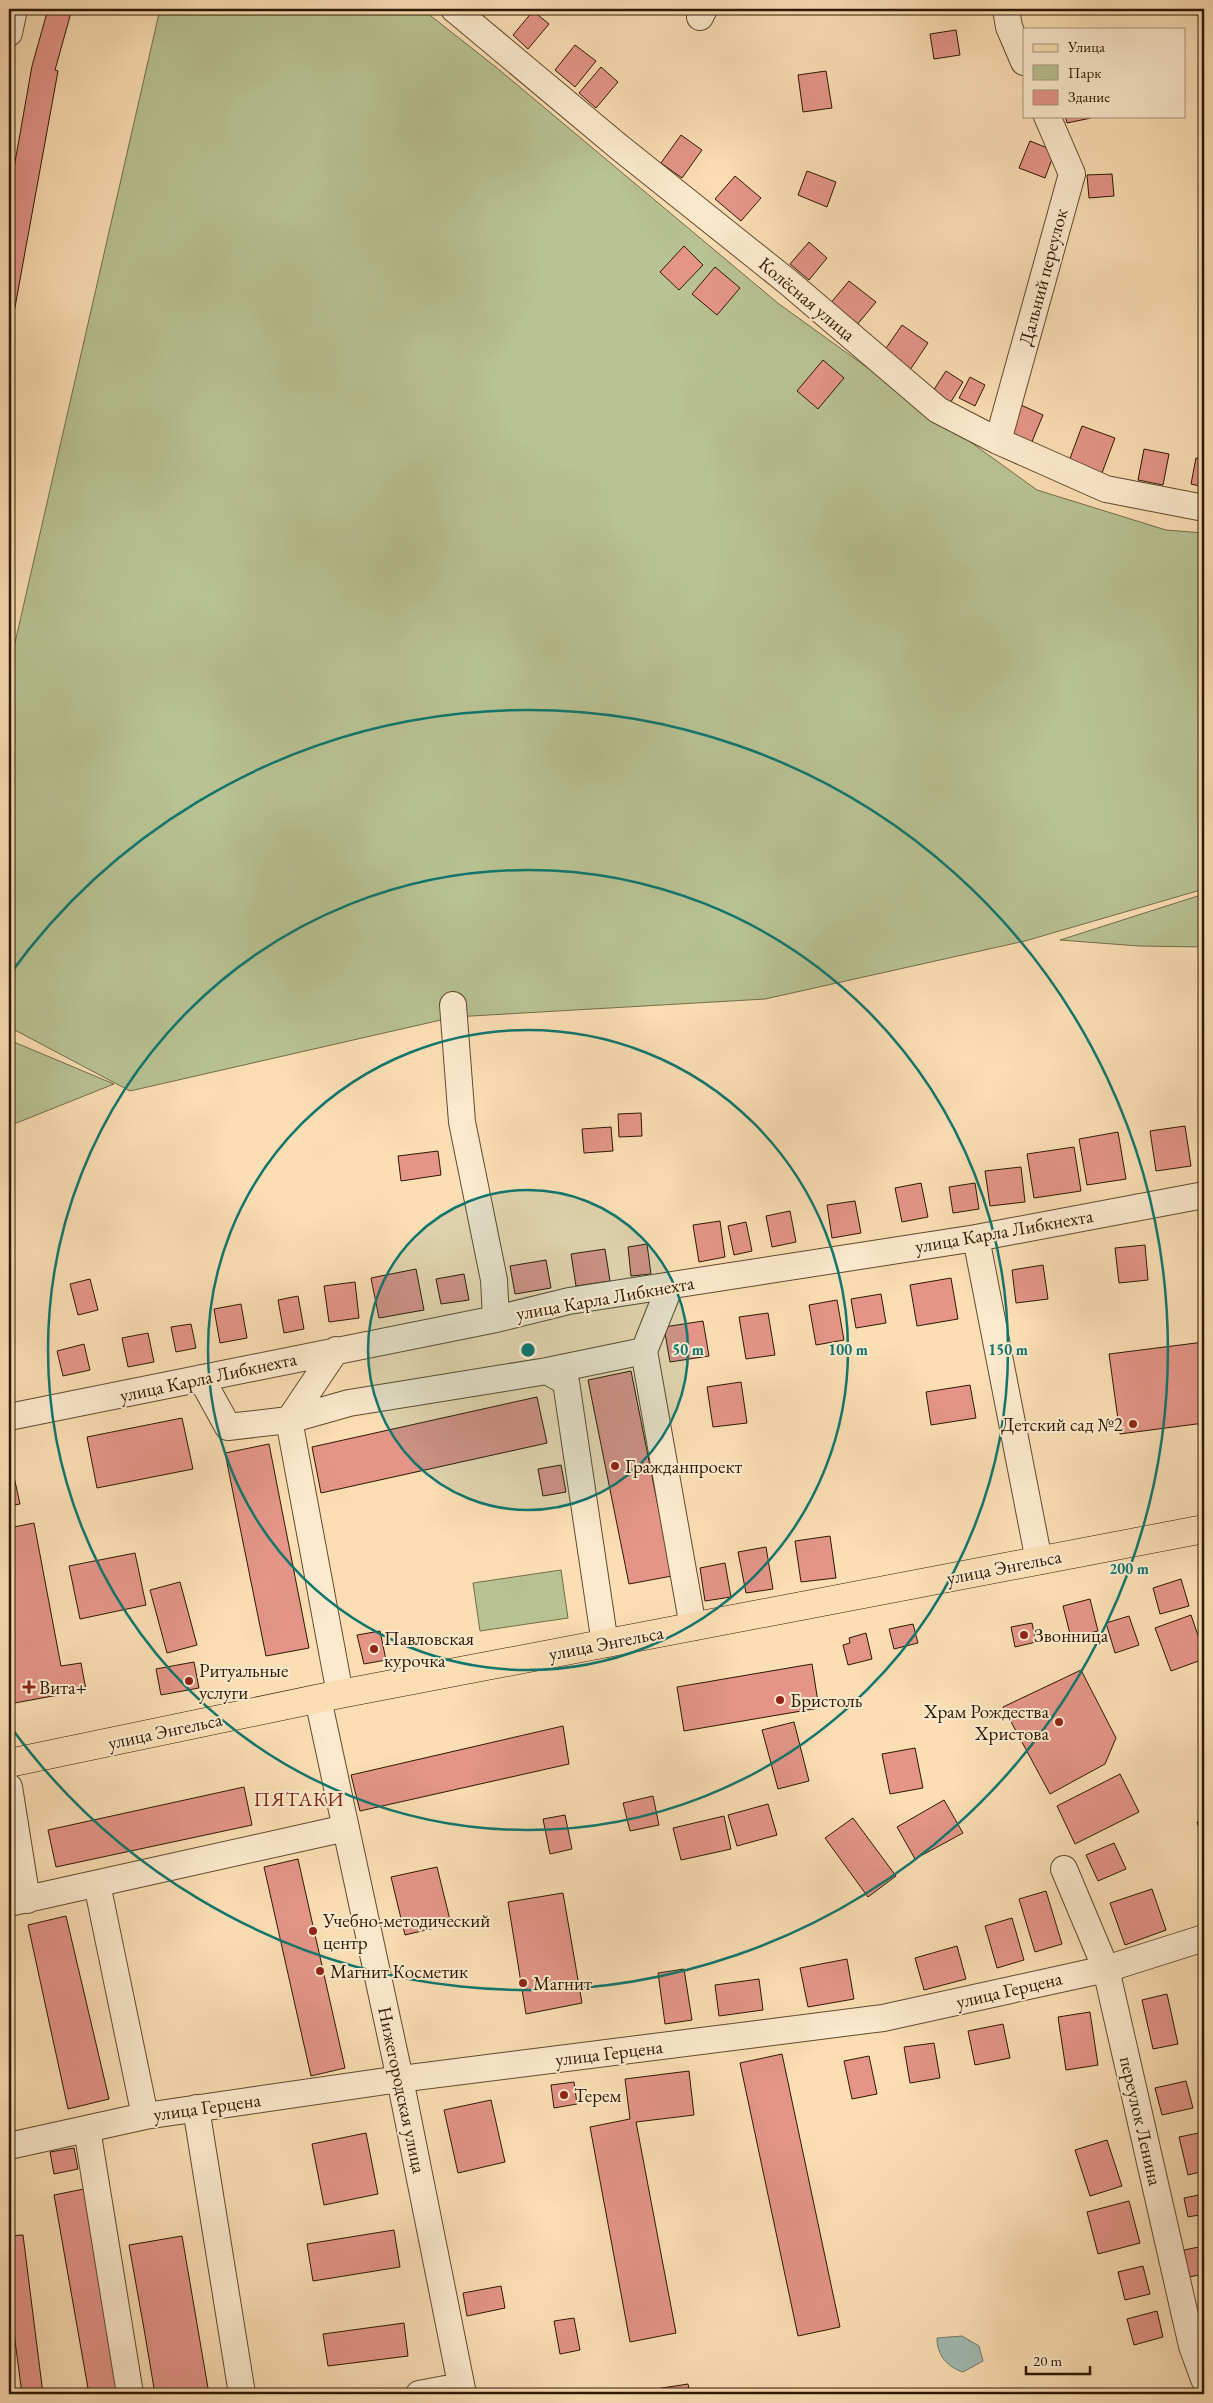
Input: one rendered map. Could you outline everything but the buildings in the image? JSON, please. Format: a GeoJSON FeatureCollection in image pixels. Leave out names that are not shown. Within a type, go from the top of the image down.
{"type":"FeatureCollection","features":[{"type":"Feature","properties":{"kind":"main road","name":"улица Энгельса"},"geometry":{"type":"LineString","coordinates":[[9,1763],[329,1696],[1204,1529]]}},
{"type":"Feature","properties":{"kind":"street"},"geometry":{"type":"LineString","coordinates":[[9,33],[14,9]]}},
{"type":"Feature","properties":{"kind":"street","name":"Колёсная улица"},"geometry":{"type":"LineString","coordinates":[[454,9],[619,147],[788,282],[938,410],[998,441],[1106,489],[1204,508]]}},
{"type":"Feature","properties":{"kind":"street"},"geometry":{"type":"LineString","coordinates":[[1006,9],[1009,27],[1023,60]]}},
{"type":"Feature","properties":{"kind":"street","name":"Дальний переулок"},"geometry":{"type":"LineString","coordinates":[[998,441],[1072,174],[1048,118]]}},
{"type":"Feature","properties":{"kind":"street"},"geometry":{"type":"LineString","coordinates":[[453,1005],[462,1122],[494,1280],[496,1319]]}},
{"type":"Feature","properties":{"kind":"street","name":"улица Карла Либкнехта"},"geometry":{"type":"LineString","coordinates":[[9,1417],[496,1319],[569,1302],[976,1238],[1204,1195]]}},
{"type":"Feature","properties":{"kind":"street"},"geometry":{"type":"LineString","coordinates":[[976,1238],[1039,1561]]}},
{"type":"Feature","properties":{"kind":"street"},"geometry":{"type":"LineString","coordinates":[[670,1286],[644,1351],[693,1627]]}},
{"type":"Feature","properties":{"kind":"street"},"geometry":{"type":"LineString","coordinates":[[289,1420],[336,1350]]}},
{"type":"Feature","properties":{"kind":"street"},"geometry":{"type":"LineString","coordinates":[[201,1378],[228,1426],[289,1420],[349,1403],[547,1371],[644,1351]]}},
{"type":"Feature","properties":{"kind":"street"},"geometry":{"type":"LineString","coordinates":[[547,1371],[566,1382],[605,1644]]}},
{"type":"Feature","properties":{"kind":"street","name":"Нижегородская улица"},"geometry":{"type":"LineString","coordinates":[[289,1420],[346,1828],[400,2079],[462,2390]]}},
{"type":"Feature","properties":{"kind":"street"},"geometry":{"type":"LineString","coordinates":[[9,1787],[18,1902],[346,1828]]}},
{"type":"Feature","properties":{"kind":"street","name":"переулок Ленина"},"geometry":{"type":"LineString","coordinates":[[1064,1869],[1106,1968],[1192,2346],[1204,2379]]}},
{"type":"Feature","properties":{"kind":"street"},"geometry":{"type":"LineString","coordinates":[[97,1884],[145,2116]]}},
{"type":"Feature","properties":{"kind":"street","name":"улица Герцена"},"geometry":{"type":"LineString","coordinates":[[9,2146],[145,2116],[196,2108],[400,2079],[883,2018],[1106,1968],[1204,1938]]}},
{"type":"Feature","properties":{"kind":"street"},"geometry":{"type":"LineString","coordinates":[[196,2108],[242,2394]]}},
{"type":"Feature","properties":{"kind":"street"},"geometry":{"type":"LineString","coordinates":[[88,2129],[130,2394]]}},
{"type":"Feature","properties":{"kind":"street"},"geometry":{"type":"LineString","coordinates":[[418,2394],[462,2390]]}},
{"type":"Feature","properties":{"kind":"green space"},"geometry":{"type":"Polygon","coordinates":[[[160,9],[422,9],[497,68],[779,304],[1037,490],[1166,530],[1204,533],[1204,889],[1025,941],[765,999],[454,1017],[130,1091],[9,1027],[9,669],[160,9]]]}},
{"type":"Feature","properties":{"kind":"green space"},"geometry":{"type":"Polygon","coordinates":[[[1204,894],[1204,947],[1139,946],[1060,940],[1204,894]]]}},
{"type":"Feature","properties":{"kind":"green space"},"geometry":{"type":"Polygon","coordinates":[[[9,1040],[114,1084],[9,1126],[9,1040]]]}},
{"type":"Feature","properties":{"kind":"green space"},"geometry":{"type":"Polygon","coordinates":[[[561,1570],[568,1618],[480,1631],[473,1583],[561,1570]]]}},
{"type":"Feature","properties":{"kind":"water"},"geometry":{"type":"Polygon","coordinates":[[[962,2336],[979,2346],[983,2361],[963,2372],[952,2367],[944,2360],[937,2344],[937,2338],[962,2336]]]}},
{"type":"Feature","properties":{"kind":"place","name":"Детский сад №2"},"geometry":{"type":"Point","coordinates":[1133,1424]}},
{"type":"Feature","properties":{"kind":"place","name":"Гражданпроект"},"geometry":{"type":"Point","coordinates":[615,1466]}},
{"type":"Feature","properties":{"kind":"place","name":"Звонница"},"geometry":{"type":"Point","coordinates":[1024,1635]}},
{"type":"Feature","properties":{"kind":"place","name":"Павловская курочка"},"geometry":{"type":"Point","coordinates":[374,1649]}},
{"type":"Feature","properties":{"kind":"place","name":"Ритуальные услуги"},"geometry":{"type":"Point","coordinates":[189,1681]}},
{"type":"Feature","properties":{"kind":"place","name":"Вита+"},"geometry":{"type":"Point","coordinates":[29,1687]}},
{"type":"Feature","properties":{"kind":"place","name":"Бристоль"},"geometry":{"type":"Point","coordinates":[780,1700]}},
{"type":"Feature","properties":{"kind":"place","name":"Храм Рождества Христова"},"geometry":{"type":"Point","coordinates":[1059,1722]}},
{"type":"Feature","properties":{"kind":"place","name":"Учебно-методический центр"},"geometry":{"type":"Point","coordinates":[313,1931]}},
{"type":"Feature","properties":{"kind":"place","name":"Магнит Косметик"},"geometry":{"type":"Point","coordinates":[320,1971]}},
{"type":"Feature","properties":{"kind":"place","name":"Магнит"},"geometry":{"type":"Point","coordinates":[523,1983]}},
{"type":"Feature","properties":{"kind":"place","name":"Терем"},"geometry":{"type":"Point","coordinates":[564,2095]}},
{"type":"Feature","properties":{"kind":"district","name":"ПЯТАКИ"},"geometry":{"type":"Point","coordinates":[299,1799]}}]}
